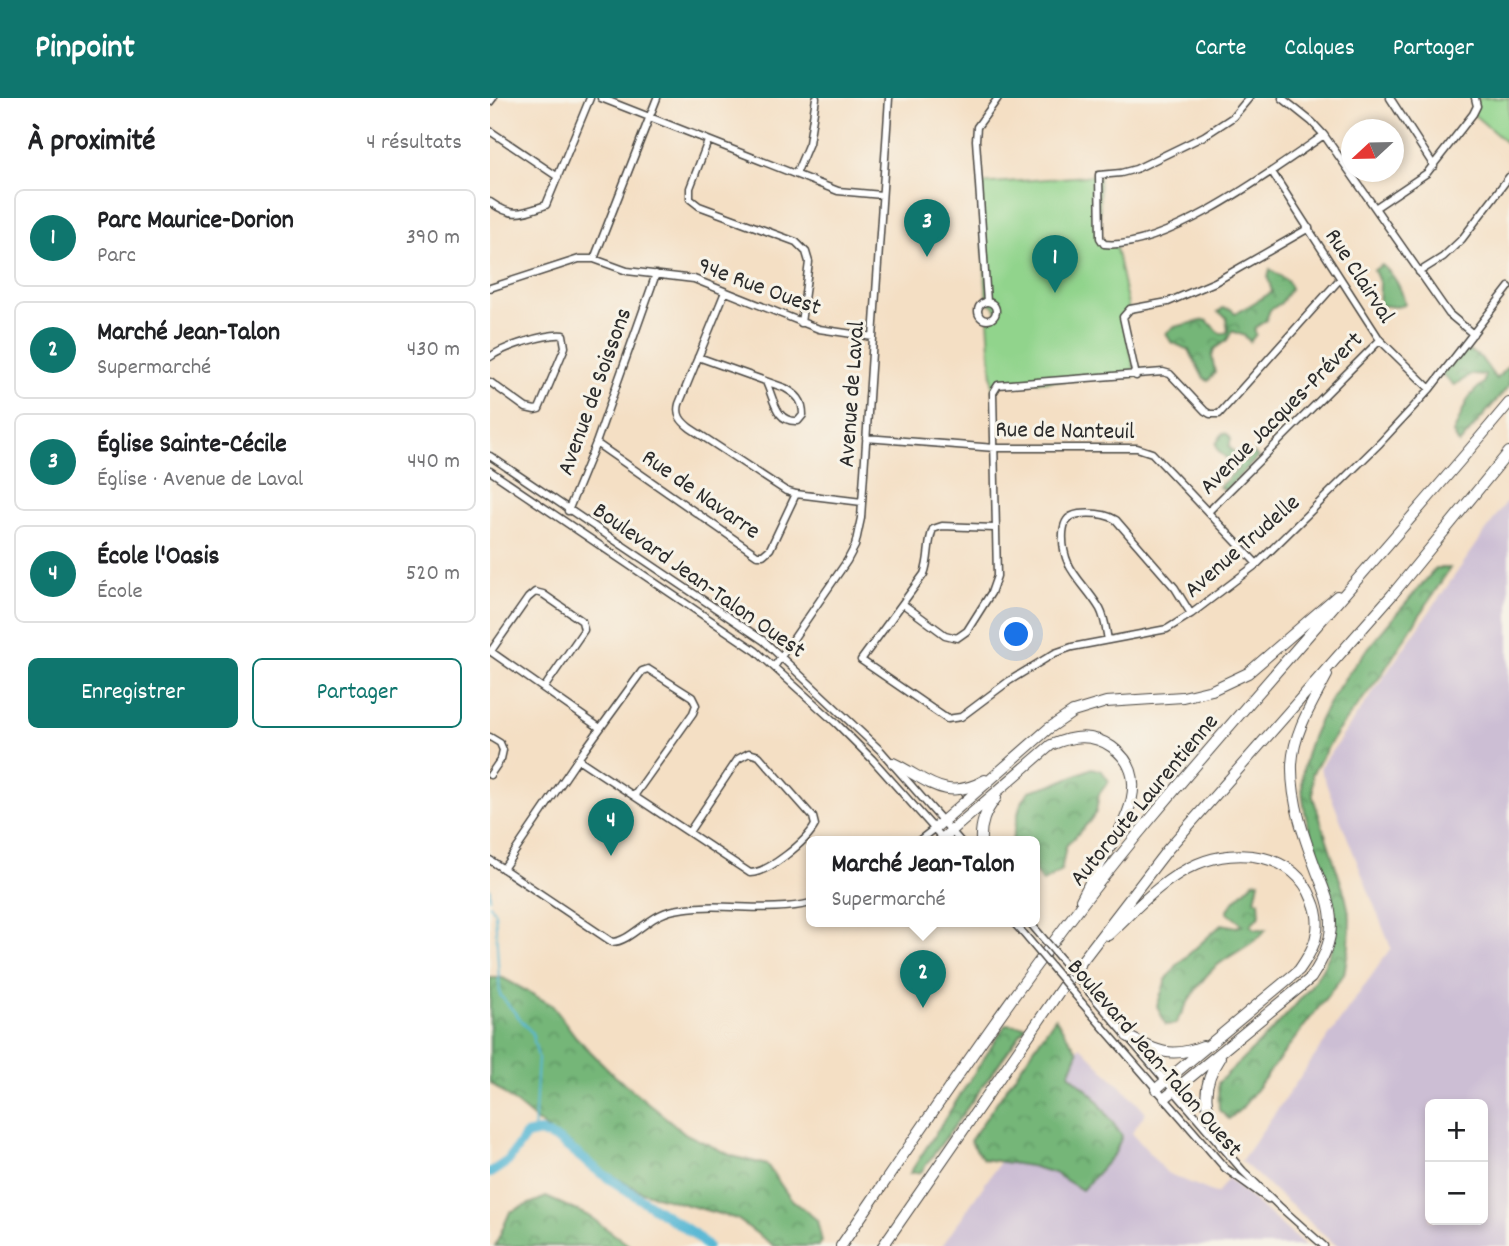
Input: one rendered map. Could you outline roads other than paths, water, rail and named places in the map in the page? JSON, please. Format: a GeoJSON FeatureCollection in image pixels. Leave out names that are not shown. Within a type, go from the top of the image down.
{"type":"FeatureCollection","features":[{"type":"Feature","properties":{"kind":"highway","name":"Autoroute Laurentienne"},"geometry":{"type":"LineString","coordinates":[[841,1246],[1020,985],[1151,818],[1509,403]]}},
{"type":"Feature","properties":{"kind":"highway"},"geometry":{"type":"LineString","coordinates":[[883,1246],[1057,994],[1168,849],[1392,595],[1509,452]]}},
{"type":"Feature","properties":{"kind":"highway"},"geometry":{"type":"LineString","coordinates":[[939,825],[1048,729],[1073,712],[1106,702],[1183,697],[1213,690],[1248,673],[1364,572]]}},
{"type":"Feature","properties":{"kind":"highway"},"geometry":{"type":"LineString","coordinates":[[1165,1098],[1311,978],[1322,961],[1329,943],[1331,923],[1328,901],[1302,831],[1293,795],[1292,762],[1298,730],[1336,660]]}},
{"type":"Feature","properties":{"kind":"highway"},"geometry":{"type":"LineString","coordinates":[[946,836],[1051,745],[1067,738],[1085,736],[1102,740],[1116,750],[1128,766],[1134,785],[1122,828],[1067,925]]}},
{"type":"Feature","properties":{"kind":"highway"},"geometry":{"type":"LineString","coordinates":[[893,763],[931,785],[944,789],[970,788],[1003,768]]}},
{"type":"Feature","properties":{"kind":"highway"},"geometry":{"type":"LineString","coordinates":[[981,836],[984,814],[1005,786]]}},
{"type":"Feature","properties":{"kind":"highway"},"geometry":{"type":"LineString","coordinates":[[1089,951],[1162,886],[1197,864],[1243,855],[1262,857],[1280,862],[1298,876],[1309,890],[1317,919],[1316,937],[1299,970],[1156,1089]]}},
{"type":"Feature","properties":{"kind":"highway"},"geometry":{"type":"LineString","coordinates":[[1127,1036],[1165,1053],[1185,1052],[1213,1043]]}},
{"type":"Feature","properties":{"kind":"highway"},"geometry":{"type":"LineString","coordinates":[[1222,1146],[1206,1106],[1206,1090],[1208,1078],[1224,1051]]}},
{"type":"Feature","properties":{"kind":"street"},"geometry":{"type":"LineString","coordinates":[[490,102],[493,98]]}},
{"type":"Feature","properties":{"kind":"street"},"geometry":{"type":"LineString","coordinates":[[490,202],[504,212],[513,214],[542,206],[550,200],[590,98]]}},
{"type":"Feature","properties":{"kind":"street"},"geometry":{"type":"LineString","coordinates":[[601,98],[838,191],[882,195]]}},
{"type":"Feature","properties":{"kind":"street"},"geometry":{"type":"LineString","coordinates":[[490,288],[579,259],[594,259],[657,98]]}},
{"type":"Feature","properties":{"kind":"street"},"geometry":{"type":"LineString","coordinates":[[796,174],[808,143],[816,98]]}},
{"type":"Feature","properties":{"kind":"street","name":"Avenue de Laval"},"geometry":{"type":"LineString","coordinates":[[774,667],[855,546],[861,518],[889,98]]}},
{"type":"Feature","properties":{"kind":"street"},"geometry":{"type":"LineString","coordinates":[[987,302],[976,139],[977,127],[998,98]]}},
{"type":"Feature","properties":{"kind":"street"},"geometry":{"type":"LineString","coordinates":[[1249,98],[1233,117],[1204,136],[1136,169],[1099,175],[1100,238],[1104,244],[1142,239],[1177,226],[1272,172],[1324,135]]}},
{"type":"Feature","properties":{"kind":"street"},"geometry":{"type":"LineString","coordinates":[[1282,98],[1324,135],[1449,314],[1473,334]]}},
{"type":"Feature","properties":{"kind":"street"},"geometry":{"type":"LineString","coordinates":[[1390,98],[1434,166]]}},
{"type":"Feature","properties":{"kind":"street"},"geometry":{"type":"LineString","coordinates":[[1375,208],[1434,166],[1473,114],[1477,106],[1475,98]]}},
{"type":"Feature","properties":{"kind":"street"},"geometry":{"type":"LineString","coordinates":[[490,131],[558,177]]}},
{"type":"Feature","properties":{"kind":"street"},"geometry":{"type":"LineString","coordinates":[[708,141],[690,188],[690,199],[699,206],[796,242],[802,247],[809,262],[801,323]]}},
{"type":"Feature","properties":{"kind":"street","name":"Rue Clairval"},"geometry":{"type":"LineString","coordinates":[[1272,172],[1380,340],[1430,389]]}},
{"type":"Feature","properties":{"kind":"street"},"geometry":{"type":"LineString","coordinates":[[1419,272],[1443,257],[1462,239],[1509,177]]}},
{"type":"Feature","properties":{"kind":"street"},"geometry":{"type":"LineString","coordinates":[[1136,376],[1123,317],[1130,309],[1168,302],[1215,282],[1309,228]]}},
{"type":"Feature","properties":{"kind":"street","name":"94e Rue Ouest"},"geometry":{"type":"LineString","coordinates":[[594,259],[627,271],[694,279],[819,329],[873,337]]}},
{"type":"Feature","properties":{"kind":"street","name":"Avenue de Soissons"},"geometry":{"type":"LineString","coordinates":[[564,520],[596,443],[656,274]]}},
{"type":"Feature","properties":{"kind":"street"},"geometry":{"type":"LineString","coordinates":[[994,528],[942,526],[933,529],[924,574],[903,604],[945,635],[952,638],[962,636],[996,585],[993,393],[998,385],[1163,372],[1170,374],[1205,411],[1219,414],[1340,279]]}},
{"type":"Feature","properties":{"kind":"street"},"geometry":{"type":"LineString","coordinates":[[490,280],[499,286]]}},
{"type":"Feature","properties":{"kind":"street","name":"Avenue Trudelle"},"geometry":{"type":"LineString","coordinates":[[903,604],[861,660],[940,715],[955,720],[1035,663],[1072,647],[1167,629],[1257,564],[1380,443],[1430,389],[1509,287]]}},
{"type":"Feature","properties":{"kind":"street"},"geometry":{"type":"LineString","coordinates":[[725,292],[677,411],[683,422],[786,491],[862,502]]}},
{"type":"Feature","properties":{"kind":"street"},"geometry":{"type":"LineString","coordinates":[[490,357],[503,349],[553,335],[563,335],[565,338],[565,346],[535,410],[526,408],[490,382]]}},
{"type":"Feature","properties":{"kind":"street","name":"Avenue Jacques-Prévert"},"geometry":{"type":"LineString","coordinates":[[1208,512],[1380,340]]}},
{"type":"Feature","properties":{"kind":"street"},"geometry":{"type":"LineString","coordinates":[[698,357],[785,388],[800,399],[803,415],[798,421],[779,414],[766,382]]}},
{"type":"Feature","properties":{"kind":"street","name":"Rue de Nanteuil"},"geometry":{"type":"LineString","coordinates":[[866,438],[995,447],[1137,448],[1152,453],[1257,564]]}},
{"type":"Feature","properties":{"kind":"street","name":"Rue de Navarre"},"geometry":{"type":"LineString","coordinates":[[596,443],[757,555],[763,555],[770,549],[796,494]]}},
{"type":"Feature","properties":{"kind":"street","name":"Boulevard Jean-Talon Ouest"},"geometry":{"type":"LineString","coordinates":[[490,456],[764,641],[782,656],[893,763],[939,825],[943,836]]}},
{"type":"Feature","properties":{"kind":"street","name":"Boulevard Jean-Talon Ouest"},"geometry":{"type":"LineString","coordinates":[[490,471],[756,651],[859,746],[939,825],[943,836]]}},
{"type":"Feature","properties":{"kind":"street"},"geometry":{"type":"LineString","coordinates":[[1108,640],[1100,609],[1072,574],[1063,552],[1064,525],[1066,519],[1075,515],[1104,515],[1116,520],[1175,588],[1191,614]]}},
{"type":"Feature","properties":{"kind":"street"},"geometry":{"type":"LineString","coordinates":[[544,688],[584,630],[582,621],[543,594],[535,592],[491,651],[600,728]]}},
{"type":"Feature","properties":{"kind":"street"},"geometry":{"type":"LineString","coordinates":[[503,869],[578,758],[645,668],[695,700],[693,713],[634,796]]}},
{"type":"Feature","properties":{"kind":"street"},"geometry":{"type":"LineString","coordinates":[[490,737],[500,743],[503,750],[501,759],[490,775]]}},
{"type":"Feature","properties":{"kind":"street"},"geometry":{"type":"LineString","coordinates":[[690,832],[738,759],[749,753],[759,756],[813,817],[815,825],[808,836]]}},
{"type":"Feature","properties":{"kind":"street"},"geometry":{"type":"LineString","coordinates":[[578,758],[745,871],[755,874],[780,859],[806,837]]}},
{"type":"Feature","properties":{"kind":"street"},"geometry":{"type":"LineString","coordinates":[[925,836],[939,825]]}},
{"type":"Feature","properties":{"kind":"street"},"geometry":{"type":"LineString","coordinates":[[490,860],[612,942],[623,941],[651,918],[670,911],[696,907],[806,904]]}},
{"type":"Feature","properties":{"kind":"street","name":"Boulevard Jean-Talon Ouest"},"geometry":{"type":"LineString","coordinates":[[1018,927],[1225,1168],[1279,1206]]}},
{"type":"Feature","properties":{"kind":"street","name":"Boulevard Jean-Talon Ouest"},"geometry":{"type":"LineString","coordinates":[[1033,927],[1243,1171],[1324,1246]]}},
{"type":"Feature","properties":{"kind":"waterway"},"geometry":{"type":"LineString","coordinates":[[490,889],[490,898]]}},
{"type":"Feature","properties":{"kind":"waterway"},"geometry":{"type":"LineString","coordinates":[[490,905],[495,912],[500,995],[532,1033],[538,1057],[534,1134]]}},
{"type":"Feature","properties":{"kind":"waterway"},"geometry":{"type":"LineString","coordinates":[[490,1173],[508,1161],[526,1135],[540,1132],[560,1141],[601,1173],[694,1234],[707,1246]]}},
{"type":"Feature","properties":{"kind":"place","name":"Église Sainte-Cécile"},"geometry":{"type":"Point","coordinates":[927,257]}},
{"type":"Feature","properties":{"kind":"place","name":"Parc Maurice-Dorion"},"geometry":{"type":"Point","coordinates":[1055,293]}},
{"type":"Feature","properties":{"kind":"place","name":"École l'Oasis"},"geometry":{"type":"Point","coordinates":[611,856]}},
{"type":"Feature","properties":{"kind":"place","name":"Marché Jean-Talon"},"geometry":{"type":"Point","coordinates":[923,1008]}}]}
